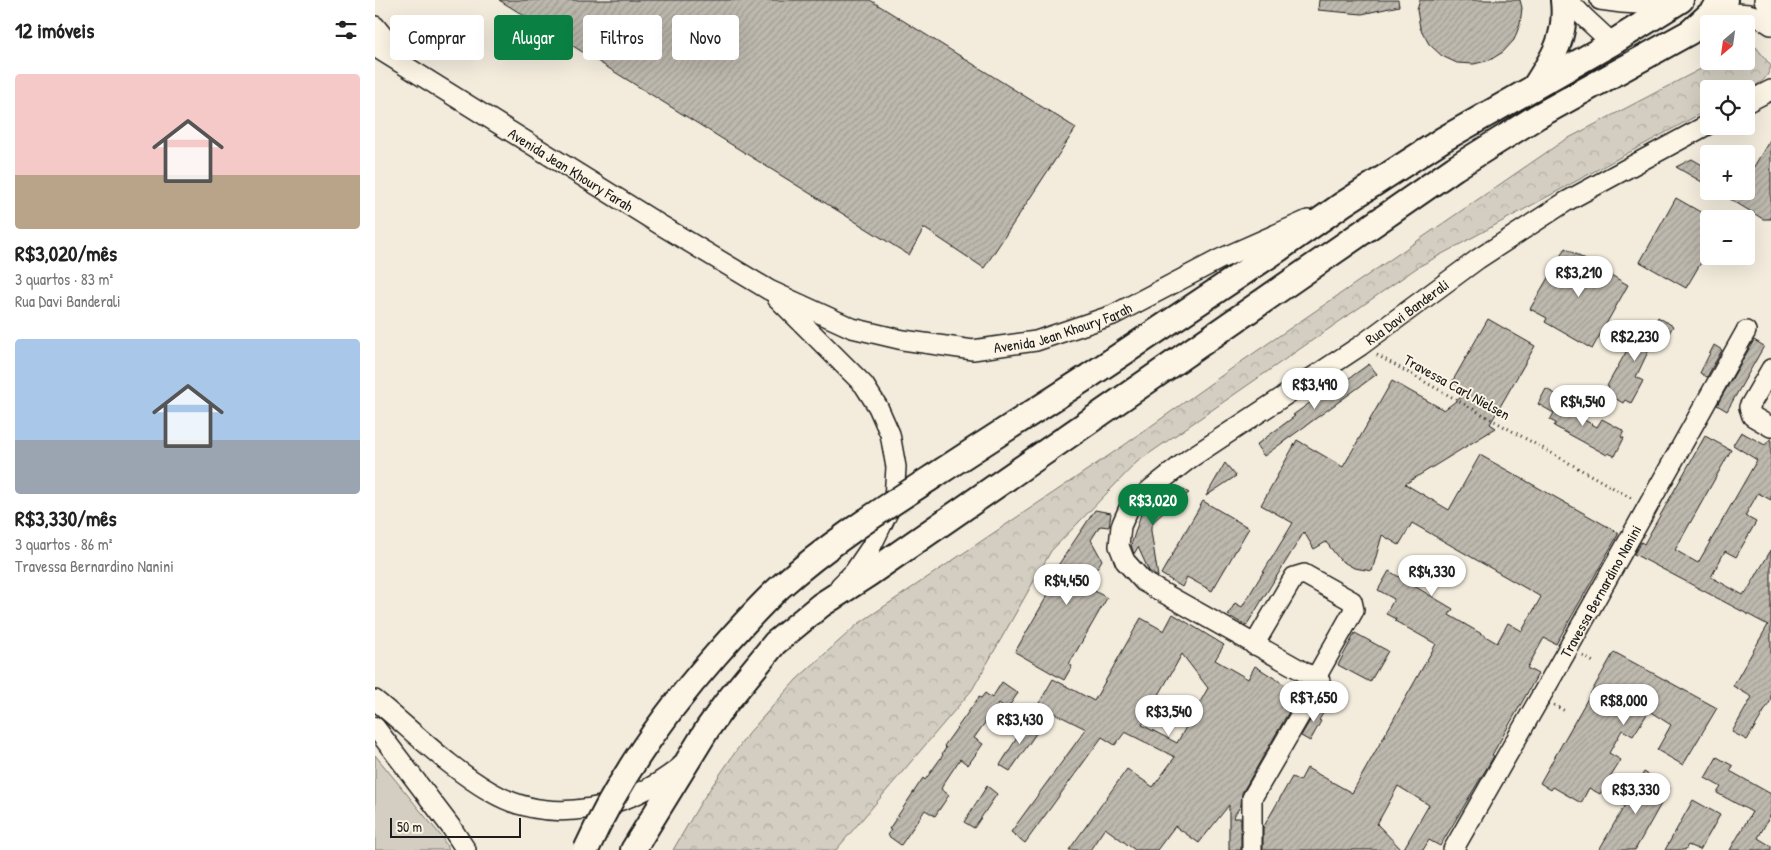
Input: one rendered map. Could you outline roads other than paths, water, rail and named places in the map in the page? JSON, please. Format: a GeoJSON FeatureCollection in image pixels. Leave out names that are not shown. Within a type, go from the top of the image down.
{"type":"FeatureCollection","features":[{"type":"Feature","properties":{"kind":"main road"},"geometry":{"type":"LineString","coordinates":[[1534,87],[1555,53],[1561,39],[1564,24],[1563,0]]}},
{"type":"Feature","properties":{"kind":"main road"},"geometry":{"type":"LineString","coordinates":[[633,850],[686,763],[726,703],[775,643],[821,605],[869,574],[1455,168],[1538,116],[1689,32],[1725,0]]}},
{"type":"Feature","properties":{"kind":"main road"},"geometry":{"type":"LineString","coordinates":[[586,850],[612,800],[659,724],[688,687],[743,624],[781,587],[841,539],[884,508],[1089,376],[1343,204],[1442,140],[1612,43],[1675,3]]}},
{"type":"Feature","properties":{"kind":"main road"},"geometry":{"type":"LineString","coordinates":[[1612,43],[1639,50],[1658,50]]}},
{"type":"Feature","properties":{"kind":"street"},"geometry":{"type":"LineString","coordinates":[[1568,0],[1612,43]]}},
{"type":"Feature","properties":{"kind":"street"},"geometry":{"type":"LineString","coordinates":[[1601,0],[1675,3]]}},
{"type":"Feature","properties":{"kind":"street"},"geometry":{"type":"LineString","coordinates":[[1764,0],[1771,8]]}},
{"type":"Feature","properties":{"kind":"street"},"geometry":{"type":"LineString","coordinates":[[1689,32],[1731,13],[1747,13],[1765,20],[1771,25]]}},
{"type":"Feature","properties":{"kind":"street"},"geometry":{"type":"LineString","coordinates":[[375,26],[407,66]]}},
{"type":"Feature","properties":{"kind":"street","name":"Avenida Jean Khoury Farah"},"geometry":{"type":"LineString","coordinates":[[375,47],[659,224],[769,290],[852,328],[903,340],[973,350],[1036,341],[1113,315],[1220,260],[1343,204]]}},
{"type":"Feature","properties":{"kind":"street"},"geometry":{"type":"LineString","coordinates":[[1755,98],[1771,90]]}},
{"type":"Feature","properties":{"kind":"street","name":"Rua Davi Banderali"},"geometry":{"type":"LineString","coordinates":[[1317,680],[1144,582],[1125,561],[1119,546],[1121,526],[1129,508],[1189,459],[1360,346],[1478,259],[1567,201],[1700,129]]}},
{"type":"Feature","properties":{"kind":"street","name":"Avenida Jean Khoury Farah"},"geometry":{"type":"LineString","coordinates":[[769,290],[864,385],[878,407],[890,434],[896,467],[894,500],[871,547],[853,572],[821,605]]}},
{"type":"Feature","properties":{"kind":"street","name":"Travessa Bernardino Nanini"},"geometry":{"type":"LineString","coordinates":[[1453,850],[1746,331]]}},
{"type":"Feature","properties":{"kind":"street"},"geometry":{"type":"LineString","coordinates":[[1771,369],[1749,407],[1752,416],[1771,427]]}},
{"type":"Feature","properties":{"kind":"street"},"geometry":{"type":"LineString","coordinates":[[1252,850],[1252,798],[1354,610],[1352,602],[1305,574],[1293,577],[1255,645]]}},
{"type":"Feature","properties":{"kind":"street"},"geometry":{"type":"LineString","coordinates":[[375,700],[468,778],[493,794],[515,803],[533,807],[561,811],[583,810],[616,803],[663,781],[686,763]]}},
{"type":"Feature","properties":{"kind":"street"},"geometry":{"type":"LineString","coordinates":[[375,727],[445,819],[466,850]]}}]}
